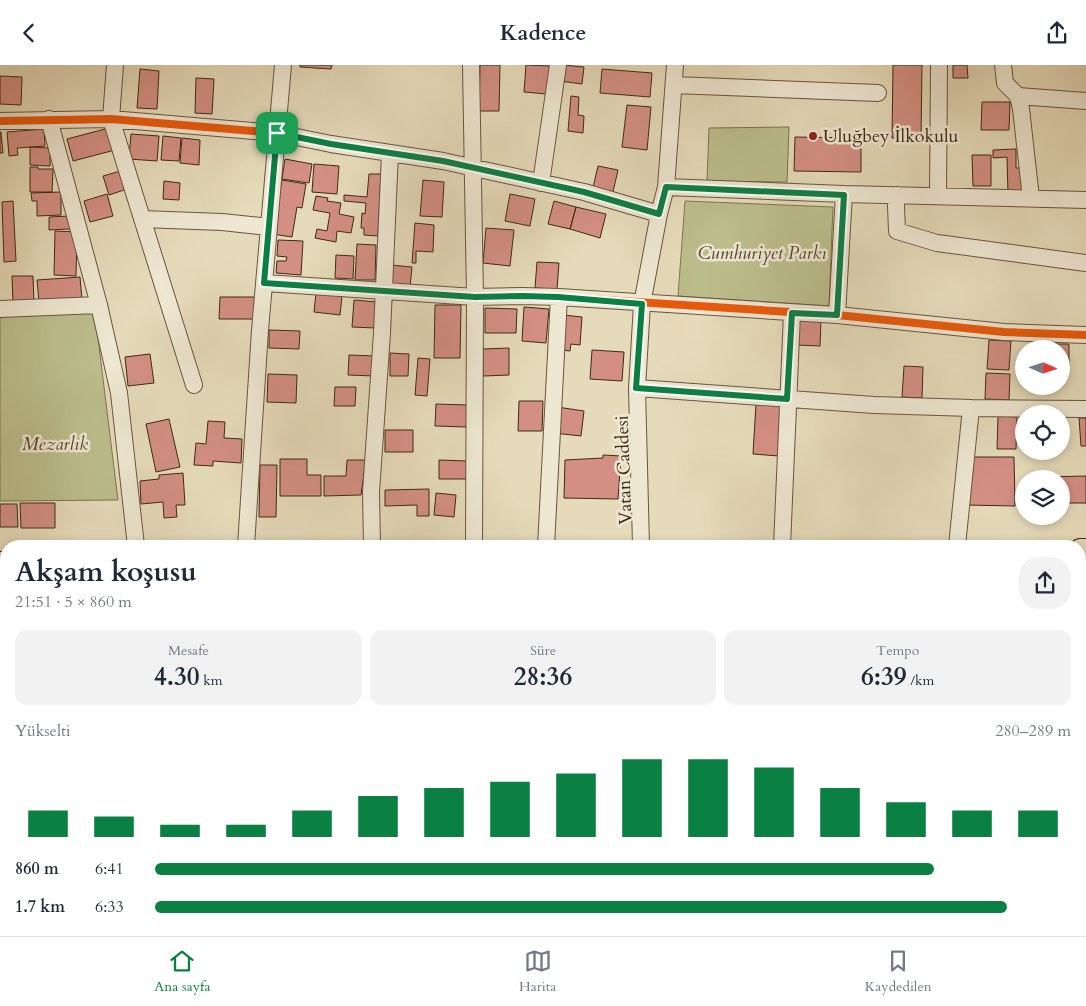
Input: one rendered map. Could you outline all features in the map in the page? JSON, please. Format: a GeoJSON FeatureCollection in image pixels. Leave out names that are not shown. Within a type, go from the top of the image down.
{"type":"FeatureCollection","features":[{"type":"Feature","properties":{"kind":"street"},"geometry":{"type":"LineString","coordinates":[[115,65],[111,119],[194,385]]}},
{"type":"Feature","properties":{"kind":"street"},"geometry":{"type":"LineString","coordinates":[[246,540],[264,283],[283,65]]}},
{"type":"Feature","properties":{"kind":"street"},"geometry":{"type":"LineString","coordinates":[[471,65],[475,297],[474,540]]}},
{"type":"Feature","properties":{"kind":"street"},"geometry":{"type":"LineString","coordinates":[[540,183],[558,65]]}},
{"type":"Feature","properties":{"kind":"street","name":"Vatan Caddesi"},"geometry":{"type":"LineString","coordinates":[[641,540],[636,388],[642,304],[666,187],[675,65]]}},
{"type":"Feature","properties":{"kind":"street"},"geometry":{"type":"LineString","coordinates":[[938,196],[939,65]]}},
{"type":"Feature","properties":{"kind":"street"},"geometry":{"type":"LineString","coordinates":[[1003,65],[1005,83],[1018,96],[1022,109],[1031,198]]}},
{"type":"Feature","properties":{"kind":"street"},"geometry":{"type":"LineString","coordinates":[[674,85],[878,93]]}},
{"type":"Feature","properties":{"kind":"street"},"geometry":{"type":"LineString","coordinates":[[1018,96],[1086,101]]}},
{"type":"Feature","properties":{"kind":"street"},"geometry":{"type":"LineString","coordinates":[[50,119],[99,305],[119,393],[135,540]]}},
{"type":"Feature","properties":{"kind":"street"},"geometry":{"type":"LineString","coordinates":[[0,121],[111,119],[277,133],[443,161],[584,192],[659,214]]}},
{"type":"Feature","properties":{"kind":"street"},"geometry":{"type":"LineString","coordinates":[[372,540],[371,492],[382,333],[390,153]]}},
{"type":"Feature","properties":{"kind":"street"},"geometry":{"type":"LineString","coordinates":[[666,187],[844,195],[1086,200]]}},
{"type":"Feature","properties":{"kind":"street"},"geometry":{"type":"LineString","coordinates":[[837,315],[844,195]]}},
{"type":"Feature","properties":{"kind":"street"},"geometry":{"type":"LineString","coordinates":[[897,195],[897,231],[937,243],[1086,263]]}},
{"type":"Feature","properties":{"kind":"street"},"geometry":{"type":"LineString","coordinates":[[142,219],[222,222],[269,227]]}},
{"type":"Feature","properties":{"kind":"street"},"geometry":{"type":"LineString","coordinates":[[264,283],[475,297],[558,297],[642,304],[837,315],[1004,332],[1086,335]]}},
{"type":"Feature","properties":{"kind":"street"},"geometry":{"type":"LineString","coordinates":[[546,540],[558,297]]}},
{"type":"Feature","properties":{"kind":"street"},"geometry":{"type":"LineString","coordinates":[[0,309],[99,305]]}},
{"type":"Feature","properties":{"kind":"street"},"geometry":{"type":"LineString","coordinates":[[782,540],[792,313]]}},
{"type":"Feature","properties":{"kind":"street"},"geometry":{"type":"LineString","coordinates":[[636,388],[874,405],[1086,409]]}},
{"type":"Feature","properties":{"kind":"street"},"geometry":{"type":"LineString","coordinates":[[958,540],[971,408]]}},
{"type":"Feature","properties":{"kind":"green space"},"geometry":{"type":"Polygon","coordinates":[[[789,127],[787,182],[707,181],[709,128],[789,127]]]}},
{"type":"Feature","properties":{"kind":"green space","name":"Cumhuriyet Parkı"},"geometry":{"type":"Polygon","coordinates":[[[685,201],[833,207],[829,306],[678,296],[685,201]]]}},
{"type":"Feature","properties":{"kind":"green space","name":"Mezarlık"},"geometry":{"type":"Polygon","coordinates":[[[90,311],[95,314],[118,500],[0,501],[0,314],[90,311]]]}},
{"type":"Feature","properties":{"kind":"building"},"geometry":{"type":"Polygon","coordinates":[[[300,65],[332,65],[331,69],[300,67],[300,65]]]}},
{"type":"Feature","properties":{"kind":"building"},"geometry":{"type":"Polygon","coordinates":[[[480,65],[500,65],[499,111],[479,111],[480,65]]]}},
{"type":"Feature","properties":{"kind":"building"},"geometry":{"type":"Polygon","coordinates":[[[526,65],[550,66],[547,94],[524,92],[526,65]]]}},
{"type":"Feature","properties":{"kind":"building"},"geometry":{"type":"Polygon","coordinates":[[[563,65],[584,67],[582,84],[560,81],[563,65]]]}},
{"type":"Feature","properties":{"kind":"building"},"geometry":{"type":"Polygon","coordinates":[[[893,65],[922,65],[921,139],[892,138],[893,65]]]}},
{"type":"Feature","properties":{"kind":"building"},"geometry":{"type":"Polygon","coordinates":[[[953,65],[967,65],[968,78],[953,78],[953,65]]]}},
{"type":"Feature","properties":{"kind":"building"},"geometry":{"type":"Polygon","coordinates":[[[140,69],[159,71],[157,109],[137,108],[140,69]]]}},
{"type":"Feature","properties":{"kind":"building"},"geometry":{"type":"Polygon","coordinates":[[[602,69],[652,73],[650,97],[600,93],[602,69]]]}},
{"type":"Feature","properties":{"kind":"building"},"geometry":{"type":"Polygon","coordinates":[[[0,76],[22,77],[21,105],[0,104],[0,76]]]}},
{"type":"Feature","properties":{"kind":"building"},"geometry":{"type":"Polygon","coordinates":[[[196,78],[214,79],[212,114],[195,113],[196,78]]]}},
{"type":"Feature","properties":{"kind":"building"},"geometry":{"type":"Polygon","coordinates":[[[571,96],[579,97],[578,115],[584,116],[583,133],[568,131],[571,96]]]}},
{"type":"Feature","properties":{"kind":"building"},"geometry":{"type":"Polygon","coordinates":[[[982,102],[1010,102],[1009,130],[981,130],[982,102]]]}},
{"type":"Feature","properties":{"kind":"building"},"geometry":{"type":"Polygon","coordinates":[[[627,105],[651,107],[647,150],[622,147],[627,105]]]}},
{"type":"Feature","properties":{"kind":"building"},"geometry":{"type":"Polygon","coordinates":[[[109,128],[115,150],[73,161],[67,139],[109,128]]]}},
{"type":"Feature","properties":{"kind":"building"},"geometry":{"type":"Polygon","coordinates":[[[44,129],[45,146],[17,148],[18,155],[9,156],[7,132],[44,129]]]}},
{"type":"Feature","properties":{"kind":"building"},"geometry":{"type":"Polygon","coordinates":[[[1,132],[3,153],[0,153],[1,132]]]}},
{"type":"Feature","properties":{"kind":"building"},"geometry":{"type":"Polygon","coordinates":[[[131,134],[159,136],[157,161],[129,159],[131,134]]]}},
{"type":"Feature","properties":{"kind":"building"},"geometry":{"type":"Polygon","coordinates":[[[163,136],[181,138],[179,161],[161,160],[163,136]]]}},
{"type":"Feature","properties":{"kind":"building"},"geometry":{"type":"Polygon","coordinates":[[[795,137],[861,138],[861,172],[794,171],[795,137]]]}},
{"type":"Feature","properties":{"kind":"building"},"geometry":{"type":"Polygon","coordinates":[[[182,138],[200,140],[199,165],[180,163],[182,138]]]}},
{"type":"Feature","properties":{"kind":"building"},"geometry":{"type":"Polygon","coordinates":[[[30,147],[50,148],[50,166],[30,165],[30,147]]]}},
{"type":"Feature","properties":{"kind":"building"},"geometry":{"type":"Polygon","coordinates":[[[1016,149],[1016,168],[1023,168],[1023,193],[1008,194],[1007,157],[993,158],[993,150],[1016,149]]]}},
{"type":"Feature","properties":{"kind":"building"},"geometry":{"type":"Polygon","coordinates":[[[972,155],[991,155],[991,186],[973,186],[972,155]]]}},
{"type":"Feature","properties":{"kind":"building"},"geometry":{"type":"Polygon","coordinates":[[[285,159],[312,164],[309,183],[282,179],[285,159]]]}},
{"type":"Feature","properties":{"kind":"building"},"geometry":{"type":"Polygon","coordinates":[[[314,164],[339,166],[337,194],[312,192],[314,164]]]}},
{"type":"Feature","properties":{"kind":"building"},"geometry":{"type":"Polygon","coordinates":[[[598,166],[618,170],[612,196],[592,192],[598,166]]]}},
{"type":"Feature","properties":{"kind":"building"},"geometry":{"type":"Polygon","coordinates":[[[30,167],[53,169],[52,192],[30,192],[30,167]]]}},
{"type":"Feature","properties":{"kind":"building"},"geometry":{"type":"Polygon","coordinates":[[[124,170],[130,188],[109,195],[103,176],[124,170]]]}},
{"type":"Feature","properties":{"kind":"building"},"geometry":{"type":"Polygon","coordinates":[[[369,174],[381,174],[378,236],[364,235],[364,228],[361,228],[362,213],[365,214],[366,203],[344,201],[344,195],[367,197],[369,174]]]}},
{"type":"Feature","properties":{"kind":"building"},"geometry":{"type":"Polygon","coordinates":[[[282,180],[306,184],[302,208],[297,207],[292,237],[272,234],[282,180]]]}},
{"type":"Feature","properties":{"kind":"building"},"geometry":{"type":"Polygon","coordinates":[[[423,180],[444,182],[442,217],[420,216],[423,180]]]}},
{"type":"Feature","properties":{"kind":"building"},"geometry":{"type":"Polygon","coordinates":[[[164,181],[180,183],[179,200],[163,199],[164,181]]]}},
{"type":"Feature","properties":{"kind":"building"},"geometry":{"type":"Polygon","coordinates":[[[61,192],[61,215],[37,216],[37,201],[32,201],[31,193],[61,192]]]}},
{"type":"Feature","properties":{"kind":"building"},"geometry":{"type":"Polygon","coordinates":[[[107,194],[113,216],[90,222],[84,201],[107,194]]]}},
{"type":"Feature","properties":{"kind":"building"},"geometry":{"type":"Polygon","coordinates":[[[510,194],[535,199],[530,226],[505,221],[510,194]]]}},
{"type":"Feature","properties":{"kind":"building"},"geometry":{"type":"Polygon","coordinates":[[[316,196],[328,198],[327,201],[341,203],[339,214],[354,217],[351,233],[337,231],[336,242],[315,238],[317,229],[327,231],[330,213],[313,210],[316,196]]]}},
{"type":"Feature","properties":{"kind":"building"},"geometry":{"type":"Polygon","coordinates":[[[13,201],[16,261],[4,262],[2,202],[13,201]]]}},
{"type":"Feature","properties":{"kind":"building"},"geometry":{"type":"Polygon","coordinates":[[[554,201],[576,207],[570,229],[548,224],[554,201]]]}},
{"type":"Feature","properties":{"kind":"building"},"geometry":{"type":"Polygon","coordinates":[[[576,207],[606,214],[600,238],[570,229],[576,207]]]}},
{"type":"Feature","properties":{"kind":"building"},"geometry":{"type":"Polygon","coordinates":[[[69,216],[70,229],[49,230],[49,217],[69,216]]]}},
{"type":"Feature","properties":{"kind":"building"},"geometry":{"type":"Polygon","coordinates":[[[415,223],[434,225],[433,252],[416,251],[416,263],[412,263],[415,223]]]}},
{"type":"Feature","properties":{"kind":"building"},"geometry":{"type":"Polygon","coordinates":[[[486,228],[514,230],[510,266],[483,263],[486,228]]]}},
{"type":"Feature","properties":{"kind":"building"},"geometry":{"type":"Polygon","coordinates":[[[55,231],[77,232],[76,276],[54,275],[55,231]]]}},
{"type":"Feature","properties":{"kind":"building"},"geometry":{"type":"Polygon","coordinates":[[[278,240],[303,241],[301,275],[276,273],[277,261],[286,261],[287,257],[277,256],[278,240]]]}},
{"type":"Feature","properties":{"kind":"building"},"geometry":{"type":"Polygon","coordinates":[[[357,244],[376,245],[375,280],[355,280],[357,244]]]}},
{"type":"Feature","properties":{"kind":"building"},"geometry":{"type":"Polygon","coordinates":[[[336,255],[354,256],[353,279],[335,278],[336,255]]]}},
{"type":"Feature","properties":{"kind":"building"},"geometry":{"type":"Polygon","coordinates":[[[537,262],[559,263],[557,289],[535,288],[537,262]]]}},
{"type":"Feature","properties":{"kind":"building"},"geometry":{"type":"Polygon","coordinates":[[[391,265],[412,267],[410,287],[389,285],[391,265]]]}},
{"type":"Feature","properties":{"kind":"building"},"geometry":{"type":"Polygon","coordinates":[[[12,276],[33,276],[34,303],[13,304],[12,276]]]}},
{"type":"Feature","properties":{"kind":"building"},"geometry":{"type":"Polygon","coordinates":[[[80,277],[82,300],[39,302],[37,280],[80,277]]]}},
{"type":"Feature","properties":{"kind":"building"},"geometry":{"type":"Polygon","coordinates":[[[316,293],[342,296],[340,315],[314,312],[316,293]]]}},
{"type":"Feature","properties":{"kind":"building"},"geometry":{"type":"Polygon","coordinates":[[[220,297],[255,297],[255,319],[219,319],[220,297]]]}},
{"type":"Feature","properties":{"kind":"building"},"geometry":{"type":"Polygon","coordinates":[[[354,300],[377,302],[375,328],[352,327],[354,300]]]}},
{"type":"Feature","properties":{"kind":"building"},"geometry":{"type":"Polygon","coordinates":[[[435,305],[461,305],[460,358],[434,358],[435,305]]]}},
{"type":"Feature","properties":{"kind":"building"},"geometry":{"type":"Polygon","coordinates":[[[524,307],[549,309],[546,343],[522,341],[524,307]]]}},
{"type":"Feature","properties":{"kind":"building"},"geometry":{"type":"Polygon","coordinates":[[[485,308],[517,309],[516,333],[485,333],[485,308]]]}},
{"type":"Feature","properties":{"kind":"building"},"geometry":{"type":"Polygon","coordinates":[[[563,315],[582,317],[580,345],[571,344],[570,351],[561,350],[563,315]]]}},
{"type":"Feature","properties":{"kind":"building"},"geometry":{"type":"Polygon","coordinates":[[[797,320],[821,321],[820,346],[796,345],[797,320]]]}},
{"type":"Feature","properties":{"kind":"building"},"geometry":{"type":"Polygon","coordinates":[[[269,330],[300,331],[299,349],[269,348],[269,330]]]}},
{"type":"Feature","properties":{"kind":"building"},"geometry":{"type":"Polygon","coordinates":[[[989,340],[1011,341],[1009,370],[987,369],[989,340]]]}},
{"type":"Feature","properties":{"kind":"building"},"geometry":{"type":"Polygon","coordinates":[[[509,348],[509,375],[483,376],[483,349],[509,348]]]}},
{"type":"Feature","properties":{"kind":"building"},"geometry":{"type":"Polygon","coordinates":[[[592,350],[624,352],[622,381],[590,379],[592,350]]]}},
{"type":"Feature","properties":{"kind":"building"},"geometry":{"type":"Polygon","coordinates":[[[390,353],[409,354],[408,376],[390,376],[390,353]]]}},
{"type":"Feature","properties":{"kind":"building"},"geometry":{"type":"Polygon","coordinates":[[[150,354],[154,383],[128,386],[125,357],[150,354]]]}},
{"type":"Feature","properties":{"kind":"building"},"geometry":{"type":"Polygon","coordinates":[[[349,355],[376,356],[375,376],[348,375],[349,355]]]}},
{"type":"Feature","properties":{"kind":"building"},"geometry":{"type":"Polygon","coordinates":[[[418,358],[430,359],[427,396],[415,395],[418,358]]]}},
{"type":"Feature","properties":{"kind":"building"},"geometry":{"type":"Polygon","coordinates":[[[904,366],[923,367],[922,398],[902,397],[904,366]]]}},
{"type":"Feature","properties":{"kind":"building"},"geometry":{"type":"Polygon","coordinates":[[[986,373],[1010,374],[1009,400],[985,399],[986,373]]]}},
{"type":"Feature","properties":{"kind":"building"},"geometry":{"type":"Polygon","coordinates":[[[268,374],[297,375],[296,403],[267,402],[268,374]]]}},
{"type":"Feature","properties":{"kind":"building"},"geometry":{"type":"Polygon","coordinates":[[[335,387],[356,387],[355,406],[334,406],[335,387]]]}},
{"type":"Feature","properties":{"kind":"building"},"geometry":{"type":"Polygon","coordinates":[[[519,401],[543,401],[542,431],[518,431],[519,401]]]}},
{"type":"Feature","properties":{"kind":"building"},"geometry":{"type":"Polygon","coordinates":[[[436,404],[468,405],[466,427],[435,426],[436,404]]]}},
{"type":"Feature","properties":{"kind":"building"},"geometry":{"type":"Polygon","coordinates":[[[756,404],[782,405],[779,456],[753,454],[756,404]]]}},
{"type":"Feature","properties":{"kind":"building"},"geometry":{"type":"Polygon","coordinates":[[[557,407],[584,411],[581,436],[554,433],[557,407]]]}},
{"type":"Feature","properties":{"kind":"building"},"geometry":{"type":"Polygon","coordinates":[[[998,416],[1015,417],[1015,449],[997,449],[998,416]]]}},
{"type":"Feature","properties":{"kind":"building"},"geometry":{"type":"Polygon","coordinates":[[[1079,418],[1086,418],[1086,446],[1081,446],[1079,418]]]}},
{"type":"Feature","properties":{"kind":"building"},"geometry":{"type":"Polygon","coordinates":[[[169,419],[180,467],[156,472],[146,424],[169,419]]]}},
{"type":"Feature","properties":{"kind":"building"},"geometry":{"type":"Polygon","coordinates":[[[208,421],[225,422],[224,438],[242,439],[241,463],[213,461],[213,466],[194,465],[196,443],[206,444],[208,421]]]}},
{"type":"Feature","properties":{"kind":"building"},"geometry":{"type":"Polygon","coordinates":[[[385,430],[413,430],[413,452],[385,452],[385,430]]]}},
{"type":"Feature","properties":{"kind":"building"},"geometry":{"type":"Polygon","coordinates":[[[603,455],[621,456],[618,499],[564,498],[565,460],[603,458],[603,455]]]}},
{"type":"Feature","properties":{"kind":"building"},"geometry":{"type":"Polygon","coordinates":[[[970,457],[1014,457],[1015,506],[966,505],[970,457]]]}},
{"type":"Feature","properties":{"kind":"building"},"geometry":{"type":"Polygon","coordinates":[[[280,459],[307,459],[307,475],[321,475],[321,496],[280,496],[280,459]]]}},
{"type":"Feature","properties":{"kind":"building"},"geometry":{"type":"Polygon","coordinates":[[[347,460],[366,460],[361,495],[324,496],[324,476],[346,476],[347,460]]]}},
{"type":"Feature","properties":{"kind":"building"},"geometry":{"type":"Polygon","coordinates":[[[439,460],[467,461],[467,479],[439,479],[439,460]]]}},
{"type":"Feature","properties":{"kind":"building"},"geometry":{"type":"Polygon","coordinates":[[[260,465],[277,465],[276,517],[259,517],[260,465]]]}},
{"type":"Feature","properties":{"kind":"building"},"geometry":{"type":"Polygon","coordinates":[[[183,473],[185,505],[176,505],[177,517],[164,518],[163,502],[141,504],[140,481],[159,479],[159,475],[183,473]]]}},
{"type":"Feature","properties":{"kind":"building"},"geometry":{"type":"Polygon","coordinates":[[[1070,476],[1086,476],[1086,503],[1070,503],[1070,476]]]}},
{"type":"Feature","properties":{"kind":"building"},"geometry":{"type":"Polygon","coordinates":[[[429,489],[429,516],[417,516],[417,505],[385,506],[385,490],[429,489]]]}},
{"type":"Feature","properties":{"kind":"building"},"geometry":{"type":"Polygon","coordinates":[[[436,493],[456,495],[454,517],[434,515],[436,493]]]}},
{"type":"Feature","properties":{"kind":"building"},"geometry":{"type":"Polygon","coordinates":[[[20,503],[55,503],[55,528],[21,528],[20,503]]]}},
{"type":"Feature","properties":{"kind":"building"},"geometry":{"type":"Polygon","coordinates":[[[0,504],[17,504],[18,527],[0,527],[0,504]]]}},
{"type":"Feature","properties":{"kind":"cycle path"},"geometry":{"type":"LineString","coordinates":[[0,121],[111,119],[277,133],[331,144],[443,161],[584,192],[659,214]]}},
{"type":"Feature","properties":{"kind":"cycle path"},"geometry":{"type":"LineString","coordinates":[[265,283],[475,297],[559,297],[837,315],[1004,332],[1086,335]]}},
{"type":"Feature","properties":{"kind":"place","name":"Uluğbey İlkokulu"},"geometry":{"type":"Point","coordinates":[813,136]}},
{"type":"Feature","properties":{"kind":"route"},"geometry":{"type":"LineString","coordinates":[[277,133],[331,144],[443,161],[584,192],[659,214],[666,187],[844,195],[837,315],[792,313],[787,399],[636,388],[642,304],[558,297],[475,297],[264,283],[277,133]]}}]}
